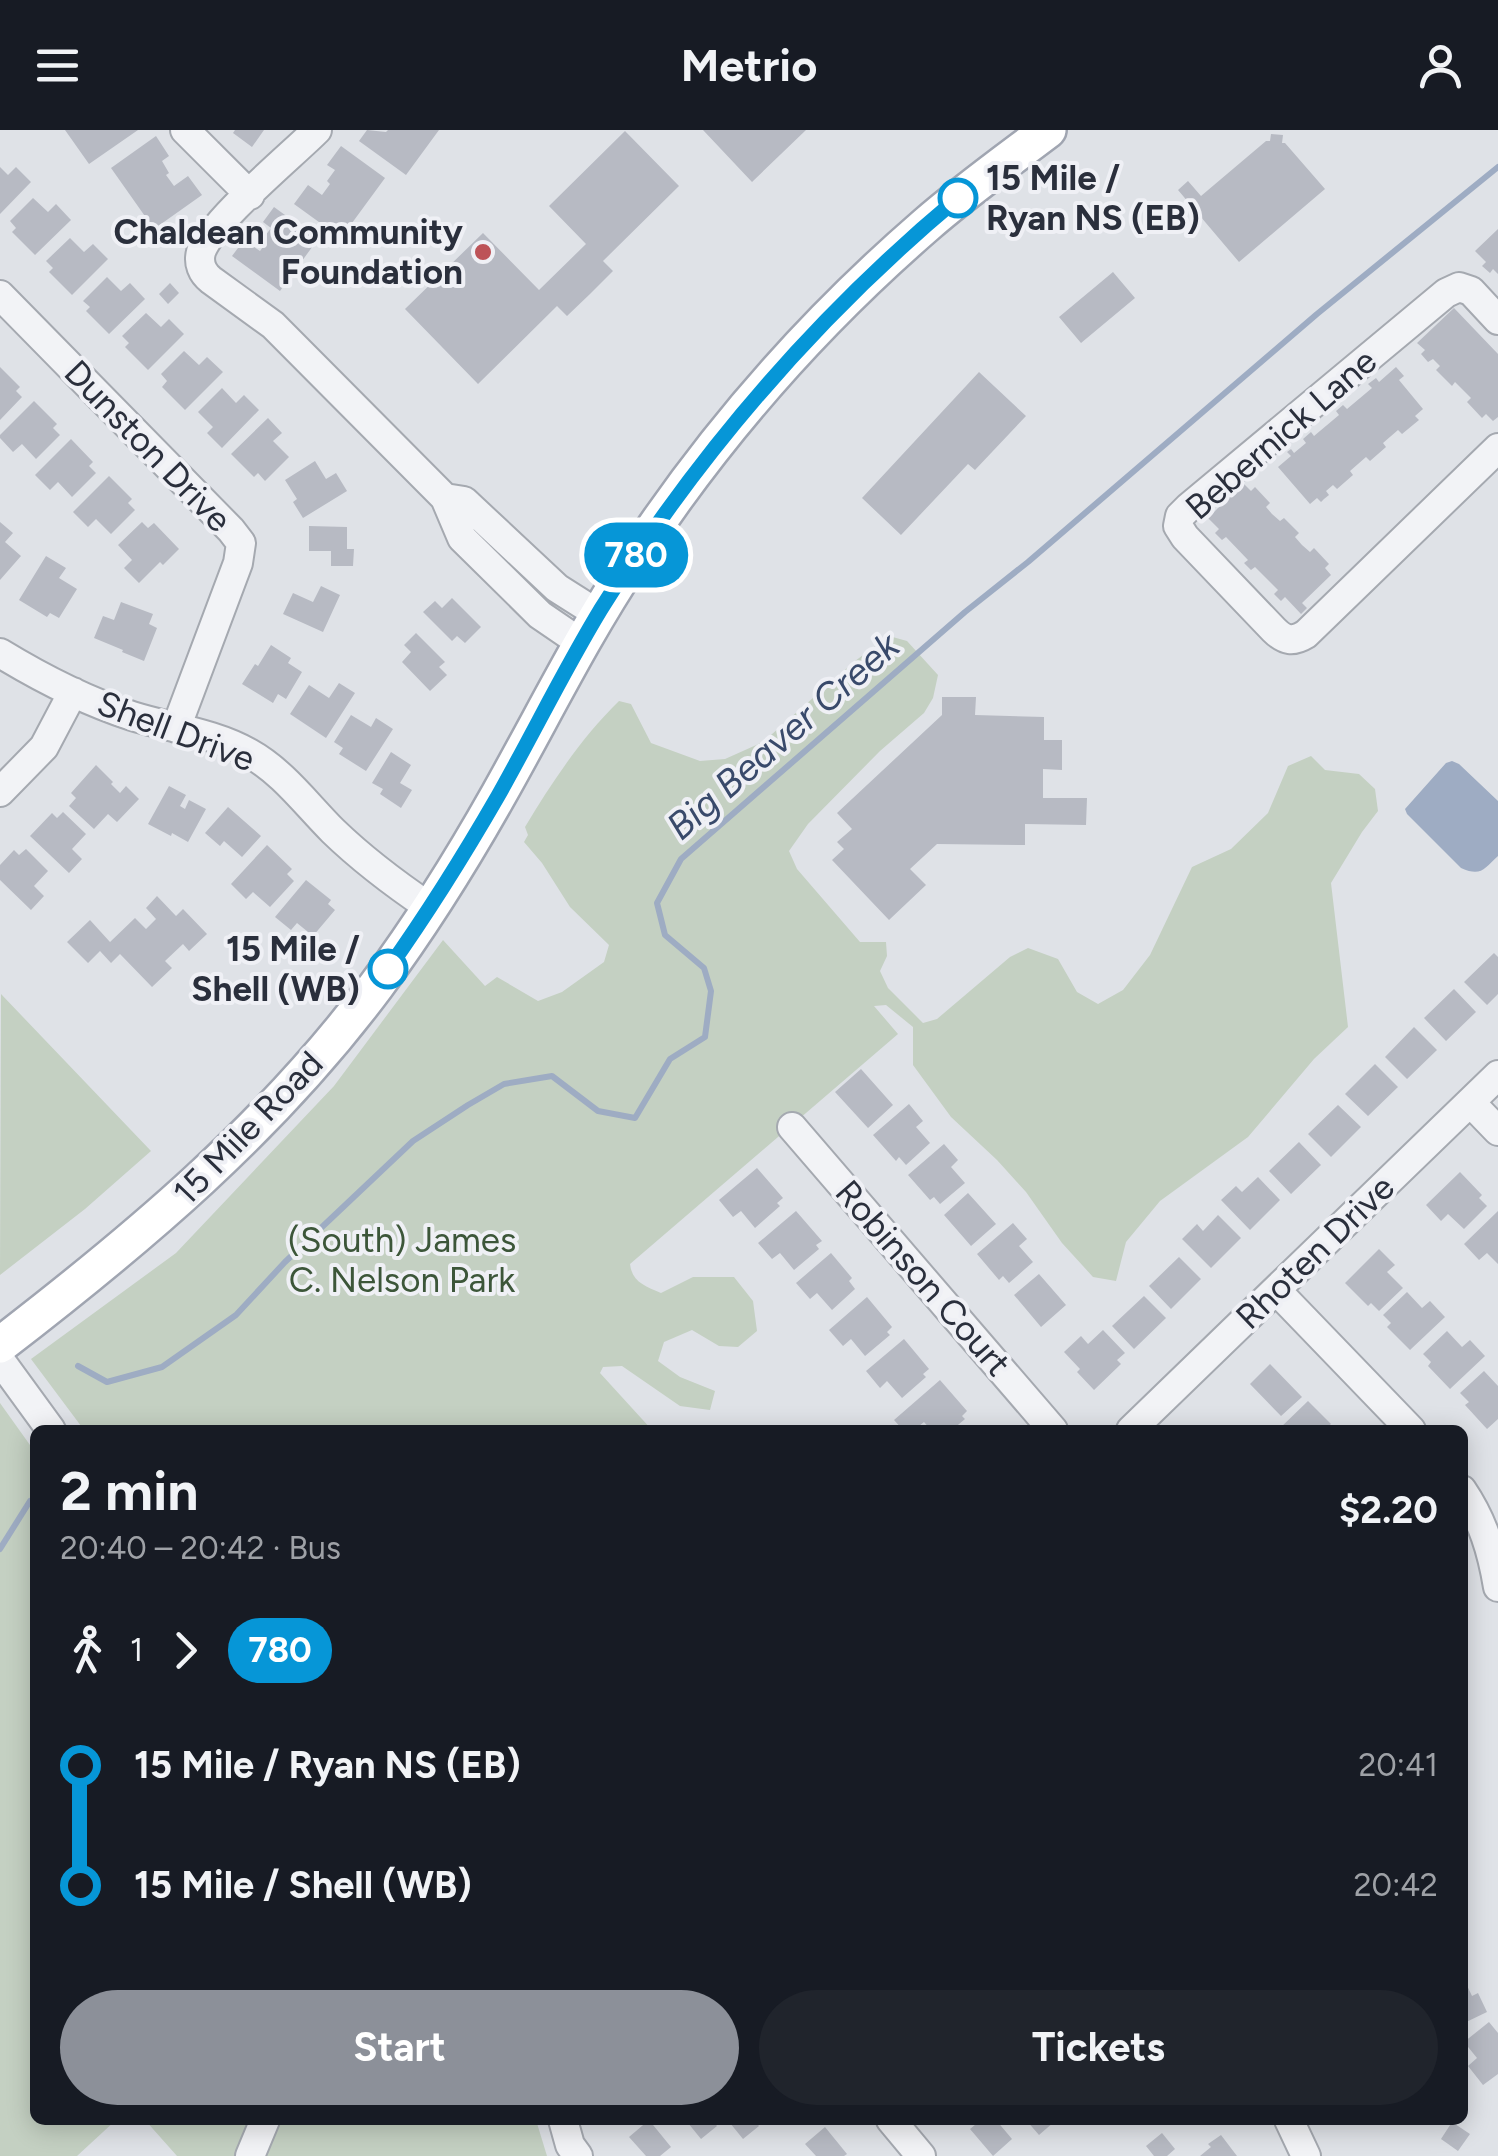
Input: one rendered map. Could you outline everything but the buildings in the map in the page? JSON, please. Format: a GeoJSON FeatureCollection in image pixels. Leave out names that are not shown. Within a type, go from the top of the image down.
{"type":"FeatureCollection","features":[{"type":"Feature","properties":{"kind":"main road","name":"15 Mile Road"},"geometry":{"type":"LineString","coordinates":[[0,1345],[103,1265],[217,1166],[336,1038],[391,966],[429,907],[497,798],[590,628],[663,514],[800,347],[886,261],[1048,130]]}},
{"type":"Feature","properties":{"kind":"street"},"geometry":{"type":"LineString","coordinates":[[186,130],[250,195]]}},
{"type":"Feature","properties":{"kind":"street"},"geometry":{"type":"LineString","coordinates":[[318,130],[227,217],[200,254],[202,271],[273,325],[445,498],[462,538],[540,615],[590,628]]}},
{"type":"Feature","properties":{"kind":"street","name":"Bebernick Lane"},"geometry":{"type":"LineString","coordinates":[[1498,320],[1466,288],[1446,294],[1189,506],[1180,516],[1178,526],[1278,634],[1294,640],[1306,634],[1498,448]]}},
{"type":"Feature","properties":{"kind":"street","name":"Dunston Drive"},"geometry":{"type":"LineString","coordinates":[[0,295],[240,543],[238,562],[176,728]]}},
{"type":"Feature","properties":{"kind":"street","name":"Shell Drive"},"geometry":{"type":"LineString","coordinates":[[0,653],[73,692],[130,715],[250,753],[280,776],[358,855],[429,907]]}},
{"type":"Feature","properties":{"kind":"street"},"geometry":{"type":"LineString","coordinates":[[0,792],[44,747],[73,692]]}},
{"type":"Feature","properties":{"kind":"street","name":"Rhoten Drive"},"geometry":{"type":"LineString","coordinates":[[1136,1425],[1498,1075]]}},
{"type":"Feature","properties":{"kind":"street"},"geometry":{"type":"LineString","coordinates":[[1470,1102],[1498,1131]]}},
{"type":"Feature","properties":{"kind":"street","name":"Robinson Court"},"geometry":{"type":"LineString","coordinates":[[792,1127],[1049,1425]]}},
{"type":"Feature","properties":{"kind":"street"},"geometry":{"type":"LineString","coordinates":[[1276,1290],[1406,1425]]}},
{"type":"Feature","properties":{"kind":"street"},"geometry":{"type":"LineString","coordinates":[[0,1360],[46,1425]]}},
{"type":"Feature","properties":{"kind":"street"},"geometry":{"type":"LineString","coordinates":[[1468,1501],[1484,1529],[1498,1587]]}},
{"type":"Feature","properties":{"kind":"street"},"geometry":{"type":"LineString","coordinates":[[250,2156],[263,2125]]}},
{"type":"Feature","properties":{"kind":"street"},"geometry":{"type":"LineString","coordinates":[[564,2125],[578,2156]]}},
{"type":"Feature","properties":{"kind":"street"},"geometry":{"type":"LineString","coordinates":[[895,2125],[921,2156]]}},
{"type":"Feature","properties":{"kind":"street"},"geometry":{"type":"LineString","coordinates":[[1291,2125],[1306,2156]]}},
{"type":"Feature","properties":{"kind":"green space","name":"(South) James C. Nelson Park"},"geometry":{"type":"Polygon","coordinates":[[[889,636],[907,641],[938,675],[933,698],[924,713],[808,824],[789,851],[797,869],[860,942],[886,942],[887,956],[880,971],[888,988],[923,1023],[937,1019],[1010,957],[1028,948],[1058,959],[1077,992],[1098,1004],[1123,990],[1150,955],[1192,867],[1231,849],[1268,813],[1288,766],[1311,756],[1325,770],[1359,774],[1375,789],[1378,811],[1331,883],[1348,1027],[1314,1059],[1248,1137],[1160,1201],[1126,1242],[1116,1281],[1093,1277],[1062,1243],[1026,1192],[951,1117],[913,1065],[913,1027],[886,1005],[874,1006],[898,1034],[630,1264],[636,1279],[661,1293],[693,1277],[734,1277],[753,1301],[757,1331],[738,1347],[719,1346],[692,1330],[664,1342],[658,1361],[680,1377],[715,1391],[710,1410],[680,1406],[622,1366],[603,1367],[600,1373],[647,1425],[80,1425],[31,1359],[176,1253],[334,1086],[443,940],[485,986],[497,977],[538,1001],[562,992],[604,962],[609,945],[570,907],[524,842],[528,835],[525,827],[557,777],[619,701],[631,704],[651,743],[700,761],[725,759],[763,742],[889,636]]]}},
{"type":"Feature","properties":{"kind":"green space"},"geometry":{"type":"Polygon","coordinates":[[[1,994],[151,1151],[0,1275],[1,994]]]}},
{"type":"Feature","properties":{"kind":"green space"},"geometry":{"type":"Polygon","coordinates":[[[0,1403],[30,1445],[30,2125],[111,2125],[77,2156],[0,2156],[0,1403]]]}},
{"type":"Feature","properties":{"kind":"green space"},"geometry":{"type":"Polygon","coordinates":[[[149,2125],[538,2125],[547,2156],[177,2156],[149,2125]]]}},
{"type":"Feature","properties":{"kind":"water"},"geometry":{"type":"Polygon","coordinates":[[[1452,761],[1498,801],[1498,856],[1478,872],[1461,868],[1405,809],[1452,761]]]}},
{"type":"Feature","properties":{"kind":"waterway","name":"Big Beaver Creek"},"geometry":{"type":"LineString","coordinates":[[78,1366],[107,1382],[162,1367],[236,1315],[285,1262],[413,1141],[504,1084],[552,1076],[598,1111],[635,1118],[670,1059],[705,1037],[711,991],[704,968],[665,935],[657,903],[681,859],[965,612],[1317,314],[1498,167]]}},
{"type":"Feature","properties":{"kind":"waterway"},"geometry":{"type":"LineString","coordinates":[[0,1549],[30,1501]]}},
{"type":"Feature","properties":{"kind":"bus line","name":"780"},"geometry":{"type":"LineString","coordinates":[[388,969],[497,798],[581,643],[663,514],[800,347],[886,261],[958,198]]}},
{"type":"Feature","properties":{"kind":"place","name":"15 Mile / Ryan NS (EB)"},"geometry":{"type":"Point","coordinates":[958,198]}},
{"type":"Feature","properties":{"kind":"place","name":"Chaldean Community Foundation"},"geometry":{"type":"Point","coordinates":[483,252]}},
{"type":"Feature","properties":{"kind":"place","name":"15 Mile / Shell (WB)"},"geometry":{"type":"Point","coordinates":[388,969]}}]}
